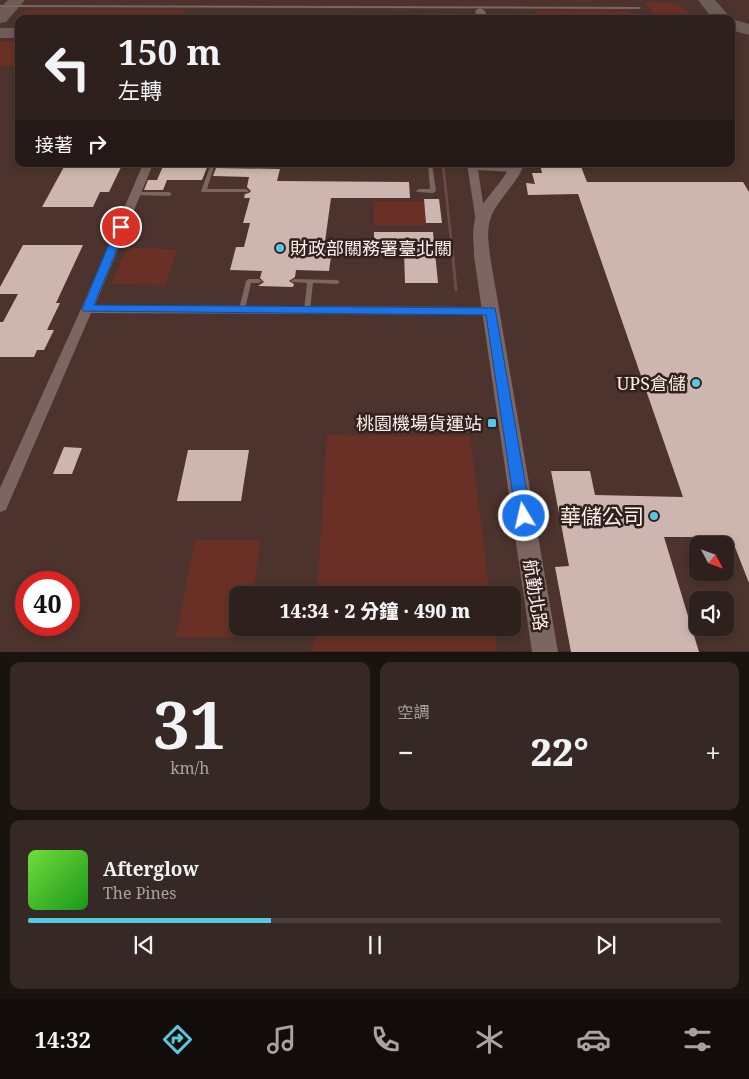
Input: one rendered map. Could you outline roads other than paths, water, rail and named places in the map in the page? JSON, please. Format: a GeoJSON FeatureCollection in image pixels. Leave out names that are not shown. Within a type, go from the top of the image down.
{"type":"FeatureCollection","features":[{"type":"Feature","properties":{"kind":"street"},"geometry":{"type":"LineString","coordinates":[[0,505],[87,309],[147,167]]}},
{"type":"Feature","properties":{"kind":"street"},"geometry":{"type":"LineString","coordinates":[[472,167],[481,222]]}},
{"type":"Feature","properties":{"kind":"street"},"geometry":{"type":"LineString","coordinates":[[481,222],[490,206],[514,176],[517,167]]}},
{"type":"Feature","properties":{"kind":"street","name":"航勤北路"},"geometry":{"type":"LineString","coordinates":[[481,222],[482,256],[545,652]]}},
{"type":"Feature","properties":{"kind":"street"},"geometry":{"type":"LineString","coordinates":[[87,309],[491,311]]}},
{"type":"Feature","properties":{"kind":"lane"},"geometry":{"type":"LineString","coordinates":[[89,0],[89,6]]}},
{"type":"Feature","properties":{"kind":"lane"},"geometry":{"type":"LineString","coordinates":[[499,2],[500,8]]}},
{"type":"Feature","properties":{"kind":"lane"},"geometry":{"type":"LineString","coordinates":[[0,6],[639,8]]}},
{"type":"Feature","properties":{"kind":"lane"},"geometry":{"type":"LineString","coordinates":[[211,167],[204,191],[246,191]]}},
{"type":"Feature","properties":{"kind":"lane"},"geometry":{"type":"LineString","coordinates":[[419,191],[433,191],[430,167]]}},
{"type":"Feature","properties":{"kind":"lane"},"geometry":{"type":"LineString","coordinates":[[135,194],[169,194]]}},
{"type":"Feature","properties":{"kind":"lane"},"geometry":{"type":"LineString","coordinates":[[242,309],[249,281],[260,280]]}},
{"type":"Feature","properties":{"kind":"lane"},"geometry":{"type":"LineString","coordinates":[[294,281],[338,282]]}},
{"type":"Feature","properties":{"kind":"lane"},"geometry":{"type":"LineString","coordinates":[[306,310],[310,281]]}},
{"type":"Feature","properties":{"kind":"waterway"},"geometry":{"type":"LineString","coordinates":[[443,167],[452,249]]}},
{"type":"Feature","properties":{"kind":"waterway"},"geometry":{"type":"LineString","coordinates":[[452,248],[456,290]]}},
{"type":"Feature","properties":{"kind":"place","name":"財政部關務署臺北關"},"geometry":{"type":"Point","coordinates":[280,248]}},
{"type":"Feature","properties":{"kind":"place","name":"UPS倉儲"},"geometry":{"type":"Point","coordinates":[696,383]}},
{"type":"Feature","properties":{"kind":"place","name":"桃園機場貨運站"},"geometry":{"type":"Point","coordinates":[492,423]}},
{"type":"Feature","properties":{"kind":"place","name":"華儲公司"},"geometry":{"type":"Point","coordinates":[654,516]}}]}
